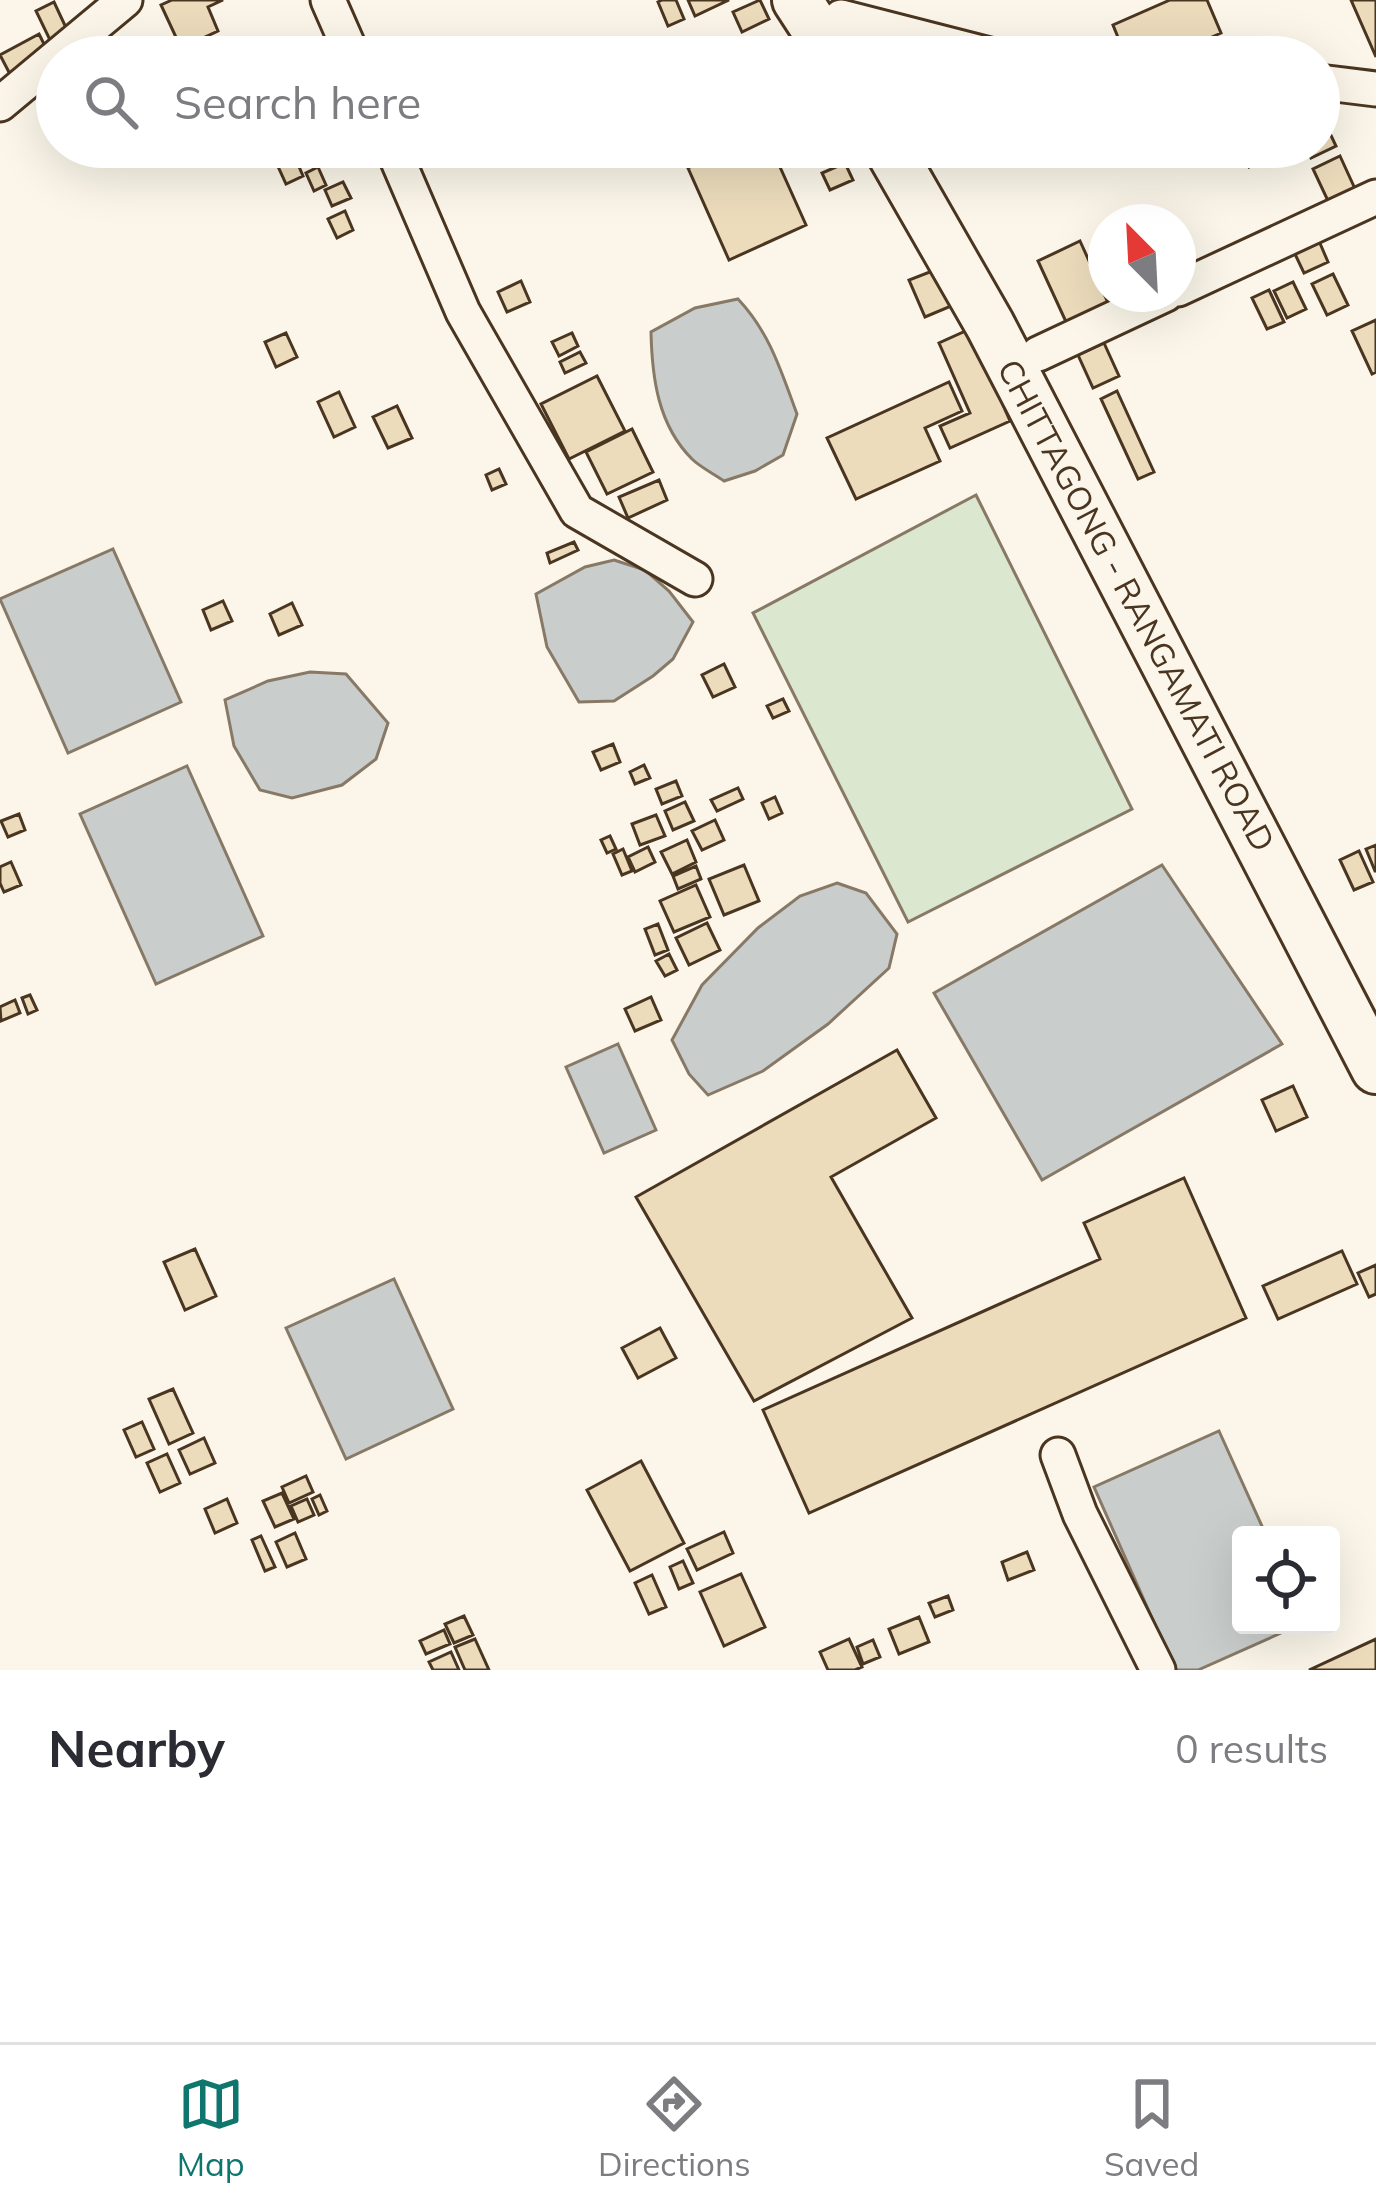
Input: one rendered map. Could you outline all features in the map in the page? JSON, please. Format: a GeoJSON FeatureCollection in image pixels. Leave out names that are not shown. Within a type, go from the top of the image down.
{"type":"FeatureCollection","features":[{"type":"Feature","properties":{"kind":"highway","name":"CHITTAGONG - RANGAMATI ROAD"},"geometry":{"type":"LineString","coordinates":[[900,168],[990,325],[1376,1069]]}},
{"type":"Feature","properties":{"kind":"highway","name":"CHITTAGONG - RANGAMATI ROAD"},"geometry":{"type":"LineString","coordinates":[[933,168],[992,266],[1226,729],[1376,997]]}},
{"type":"Feature","properties":{"kind":"street"},"geometry":{"type":"LineString","coordinates":[[82,36],[125,0]]}},
{"type":"Feature","properties":{"kind":"street"},"geometry":{"type":"LineString","coordinates":[[328,0],[344,36]]}},
{"type":"Feature","properties":{"kind":"street"},"geometry":{"type":"LineString","coordinates":[[833,26],[886,36]]}},
{"type":"Feature","properties":{"kind":"street"},"geometry":{"type":"LineString","coordinates":[[0,104],[36,74]]}},
{"type":"Feature","properties":{"kind":"street"},"geometry":{"type":"LineString","coordinates":[[1340,85],[1376,89]]}},
{"type":"Feature","properties":{"kind":"street"},"geometry":{"type":"LineString","coordinates":[[401,168],[463,313],[577,511],[695,580]]}},
{"type":"Feature","properties":{"kind":"street"},"geometry":{"type":"LineString","coordinates":[[1196,281],[1376,197]]}},
{"type":"Feature","properties":{"kind":"street"},"geometry":{"type":"LineString","coordinates":[[1038,354],[1128,312]]}},
{"type":"Feature","properties":{"kind":"street"},"geometry":{"type":"LineString","coordinates":[[1058,1455],[1080,1514],[1158,1670]]}},
{"type":"Feature","properties":{"kind":"green space"},"geometry":{"type":"Polygon","coordinates":[[[976,495],[1132,809],[908,922],[753,613],[976,495]]]}},
{"type":"Feature","properties":{"kind":"shaded area"},"geometry":{"type":"Polygon","coordinates":[[[738,299],[767,339],[797,414],[783,455],[724,481],[692,459],[671,431],[655,383],[651,332],[695,308],[738,299]]]}},
{"type":"Feature","properties":{"kind":"shaded area"},"geometry":{"type":"Polygon","coordinates":[[[113,549],[181,702],[68,753],[0,599],[113,549]]]}},
{"type":"Feature","properties":{"kind":"shaded area"},"geometry":{"type":"Polygon","coordinates":[[[614,560],[645,570],[693,622],[673,659],[653,676],[614,701],[579,702],[547,647],[536,594],[585,567],[614,560]]]}},
{"type":"Feature","properties":{"kind":"shaded area"},"geometry":{"type":"Polygon","coordinates":[[[310,672],[346,674],[388,723],[376,759],[342,785],[292,798],[260,790],[234,746],[225,700],[268,681],[310,672]]]}},
{"type":"Feature","properties":{"kind":"shaded area"},"geometry":{"type":"Polygon","coordinates":[[[187,766],[263,936],[156,984],[80,814],[187,766]]]}},
{"type":"Feature","properties":{"kind":"shaded area"},"geometry":{"type":"Polygon","coordinates":[[[1162,865],[1282,1044],[1042,1180],[934,993],[1162,865]]]}},
{"type":"Feature","properties":{"kind":"shaded area"},"geometry":{"type":"Polygon","coordinates":[[[837,883],[866,893],[897,934],[889,968],[828,1024],[763,1071],[708,1095],[689,1074],[672,1040],[702,985],[758,928],[800,896],[837,883]]]}},
{"type":"Feature","properties":{"kind":"shaded area"},"geometry":{"type":"Polygon","coordinates":[[[618,1044],[656,1130],[604,1153],[566,1067],[618,1044]]]}},
{"type":"Feature","properties":{"kind":"shaded area"},"geometry":{"type":"Polygon","coordinates":[[[394,1279],[453,1409],[346,1459],[286,1328],[394,1279]]]}},
{"type":"Feature","properties":{"kind":"shaded area"},"geometry":{"type":"Polygon","coordinates":[[[1219,1431],[1262,1526],[1232,1526],[1232,1634],[1279,1634],[1198,1670],[1175,1670],[1094,1487],[1219,1431]]]}},
{"type":"Feature","properties":{"kind":"building"},"geometry":{"type":"Polygon","coordinates":[[[172,0],[223,0],[208,7],[218,31],[207,36],[175,36],[161,5],[172,0]]]}},
{"type":"Feature","properties":{"kind":"building"},"geometry":{"type":"Polygon","coordinates":[[[676,0],[684,19],[668,26],[658,2],[676,0]]]}},
{"type":"Feature","properties":{"kind":"building"},"geometry":{"type":"Polygon","coordinates":[[[688,0],[729,0],[695,16],[688,0]]]}},
{"type":"Feature","properties":{"kind":"building"},"geometry":{"type":"Polygon","coordinates":[[[760,0],[769,19],[742,32],[733,12],[760,0]]]}},
{"type":"Feature","properties":{"kind":"building"},"geometry":{"type":"Polygon","coordinates":[[[1170,0],[1207,0],[1221,33],[1117,36],[1113,25],[1170,0]]]}},
{"type":"Feature","properties":{"kind":"building"},"geometry":{"type":"Polygon","coordinates":[[[1351,0],[1376,0],[1376,57],[1351,0]]]}},
{"type":"Feature","properties":{"kind":"building"},"geometry":{"type":"Polygon","coordinates":[[[54,2],[69,34],[48,36],[36,11],[54,2]]]}},
{"type":"Feature","properties":{"kind":"building"},"geometry":{"type":"Polygon","coordinates":[[[39,34],[36,66],[12,78],[0,55],[39,34]]]}},
{"type":"Feature","properties":{"kind":"building"},"geometry":{"type":"Polygon","coordinates":[[[1340,156],[1356,191],[1329,203],[1313,169],[1340,168],[1340,156]]]}},
{"type":"Feature","properties":{"kind":"building"},"geometry":{"type":"Polygon","coordinates":[[[279,168],[300,168],[303,176],[286,184],[279,168]]]}},
{"type":"Feature","properties":{"kind":"building"},"geometry":{"type":"Polygon","coordinates":[[[318,168],[326,185],[314,191],[306,173],[318,168]]]}},
{"type":"Feature","properties":{"kind":"building"},"geometry":{"type":"Polygon","coordinates":[[[688,168],[780,168],[806,225],[729,260],[688,168]]]}},
{"type":"Feature","properties":{"kind":"building"},"geometry":{"type":"Polygon","coordinates":[[[847,168],[853,180],[830,190],[822,173],[847,168]]]}},
{"type":"Feature","properties":{"kind":"building"},"geometry":{"type":"Polygon","coordinates":[[[343,182],[351,198],[332,206],[325,190],[343,182]]]}},
{"type":"Feature","properties":{"kind":"building"},"geometry":{"type":"Polygon","coordinates":[[[345,211],[353,230],[337,238],[328,219],[345,211]]]}},
{"type":"Feature","properties":{"kind":"building"},"geometry":{"type":"Polygon","coordinates":[[[1080,241],[1088,259],[1088,312],[1094,312],[1067,324],[1038,261],[1080,241]]]}},
{"type":"Feature","properties":{"kind":"building"},"geometry":{"type":"Polygon","coordinates":[[[1319,241],[1328,262],[1304,273],[1294,252],[1319,241]]]}},
{"type":"Feature","properties":{"kind":"building"},"geometry":{"type":"Polygon","coordinates":[[[940,268],[956,304],[925,317],[909,280],[940,268]]]}},
{"type":"Feature","properties":{"kind":"building"},"geometry":{"type":"Polygon","coordinates":[[[1333,274],[1348,305],[1327,315],[1312,284],[1333,274]]]}},
{"type":"Feature","properties":{"kind":"building"},"geometry":{"type":"Polygon","coordinates":[[[521,281],[530,302],[507,312],[498,292],[521,281]]]}},
{"type":"Feature","properties":{"kind":"building"},"geometry":{"type":"Polygon","coordinates":[[[1293,282],[1306,309],[1287,318],[1274,291],[1293,282]]]}},
{"type":"Feature","properties":{"kind":"building"},"geometry":{"type":"Polygon","coordinates":[[[1269,290],[1284,322],[1267,329],[1252,298],[1269,290]]]}},
{"type":"Feature","properties":{"kind":"building"},"geometry":{"type":"Polygon","coordinates":[[[1376,320],[1376,372],[1372,374],[1352,331],[1376,320]]]}},
{"type":"Feature","properties":{"kind":"building"},"geometry":{"type":"Polygon","coordinates":[[[970,329],[1010,421],[950,448],[940,426],[970,413],[939,343],[970,329]]]}},
{"type":"Feature","properties":{"kind":"building"},"geometry":{"type":"Polygon","coordinates":[[[286,333],[297,357],[276,367],[265,342],[286,333]]]}},
{"type":"Feature","properties":{"kind":"building"},"geometry":{"type":"Polygon","coordinates":[[[572,333],[578,346],[559,356],[552,342],[572,333]]]}},
{"type":"Feature","properties":{"kind":"building"},"geometry":{"type":"Polygon","coordinates":[[[1104,343],[1119,376],[1093,388],[1078,355],[1104,343]]]}},
{"type":"Feature","properties":{"kind":"building"},"geometry":{"type":"Polygon","coordinates":[[[580,352],[586,363],[565,373],[560,362],[580,352]]]}},
{"type":"Feature","properties":{"kind":"building"},"geometry":{"type":"Polygon","coordinates":[[[597,376],[625,431],[569,459],[541,404],[597,376]]]}},
{"type":"Feature","properties":{"kind":"building"},"geometry":{"type":"Polygon","coordinates":[[[949,382],[962,411],[925,428],[940,461],[856,499],[827,438],[949,382]]]}},
{"type":"Feature","properties":{"kind":"building"},"geometry":{"type":"Polygon","coordinates":[[[1117,391],[1154,472],[1138,479],[1101,399],[1117,391]]]}},
{"type":"Feature","properties":{"kind":"building"},"geometry":{"type":"Polygon","coordinates":[[[339,392],[355,427],[334,437],[318,402],[339,392]]]}},
{"type":"Feature","properties":{"kind":"building"},"geometry":{"type":"Polygon","coordinates":[[[397,406],[412,438],[388,448],[373,417],[397,406]]]}},
{"type":"Feature","properties":{"kind":"building"},"geometry":{"type":"Polygon","coordinates":[[[632,429],[653,472],[607,494],[586,452],[632,429]]]}},
{"type":"Feature","properties":{"kind":"building"},"geometry":{"type":"Polygon","coordinates":[[[499,469],[506,484],[492,490],[486,475],[499,469]]]}},
{"type":"Feature","properties":{"kind":"building"},"geometry":{"type":"Polygon","coordinates":[[[659,480],[667,500],[628,518],[619,497],[659,480]]]}},
{"type":"Feature","properties":{"kind":"building"},"geometry":{"type":"Polygon","coordinates":[[[574,542],[578,550],[550,563],[547,553],[574,542]]]}},
{"type":"Feature","properties":{"kind":"building"},"geometry":{"type":"Polygon","coordinates":[[[223,601],[232,621],[211,630],[203,610],[223,601]]]}},
{"type":"Feature","properties":{"kind":"building"},"geometry":{"type":"Polygon","coordinates":[[[292,603],[302,625],[279,635],[270,614],[292,603]]]}},
{"type":"Feature","properties":{"kind":"building"},"geometry":{"type":"Polygon","coordinates":[[[724,664],[735,687],[713,697],[702,675],[724,664]]]}},
{"type":"Feature","properties":{"kind":"building"},"geometry":{"type":"Polygon","coordinates":[[[783,699],[789,711],[773,718],[767,706],[783,699]]]}},
{"type":"Feature","properties":{"kind":"building"},"geometry":{"type":"Polygon","coordinates":[[[613,744],[620,762],[601,770],[593,752],[613,744]]]}},
{"type":"Feature","properties":{"kind":"building"},"geometry":{"type":"Polygon","coordinates":[[[644,765],[650,778],[635,784],[630,772],[644,765]]]}},
{"type":"Feature","properties":{"kind":"building"},"geometry":{"type":"Polygon","coordinates":[[[676,781],[682,796],[662,804],[656,789],[676,781]]]}},
{"type":"Feature","properties":{"kind":"building"},"geometry":{"type":"Polygon","coordinates":[[[738,788],[743,799],[717,811],[711,800],[738,788]]]}},
{"type":"Feature","properties":{"kind":"building"},"geometry":{"type":"Polygon","coordinates":[[[775,797],[782,813],[769,819],[762,803],[775,797]]]}},
{"type":"Feature","properties":{"kind":"building"},"geometry":{"type":"Polygon","coordinates":[[[685,802],[694,821],[673,830],[665,811],[685,802]]]}},
{"type":"Feature","properties":{"kind":"building"},"geometry":{"type":"Polygon","coordinates":[[[19,814],[25,830],[8,837],[1,821],[19,814]]]}},
{"type":"Feature","properties":{"kind":"building"},"geometry":{"type":"Polygon","coordinates":[[[656,815],[665,836],[640,845],[632,824],[656,815]]]}},
{"type":"Feature","properties":{"kind":"building"},"geometry":{"type":"Polygon","coordinates":[[[715,820],[724,840],[702,850],[692,831],[715,820]]]}},
{"type":"Feature","properties":{"kind":"building"},"geometry":{"type":"Polygon","coordinates":[[[610,836],[616,849],[607,853],[601,840],[610,836]]]}},
{"type":"Feature","properties":{"kind":"building"},"geometry":{"type":"Polygon","coordinates":[[[687,840],[696,862],[672,874],[661,852],[687,840]]]}},
{"type":"Feature","properties":{"kind":"building"},"geometry":{"type":"Polygon","coordinates":[[[1376,845],[1376,871],[1375,871],[1366,849],[1376,845]]]}},
{"type":"Feature","properties":{"kind":"building"},"geometry":{"type":"Polygon","coordinates":[[[648,847],[655,862],[635,872],[628,857],[648,847]]]}},
{"type":"Feature","properties":{"kind":"building"},"geometry":{"type":"Polygon","coordinates":[[[623,849],[632,871],[622,875],[613,854],[623,849]]]}},
{"type":"Feature","properties":{"kind":"building"},"geometry":{"type":"Polygon","coordinates":[[[1359,851],[1373,882],[1354,890],[1340,860],[1359,851]]]}},
{"type":"Feature","properties":{"kind":"building"},"geometry":{"type":"Polygon","coordinates":[[[11,862],[21,885],[4,892],[0,867],[11,862]]]}},
{"type":"Feature","properties":{"kind":"building"},"geometry":{"type":"Polygon","coordinates":[[[744,865],[759,901],[724,915],[709,879],[744,865]]]}},
{"type":"Feature","properties":{"kind":"building"},"geometry":{"type":"Polygon","coordinates":[[[696,866],[701,879],[678,889],[673,876],[696,866]]]}},
{"type":"Feature","properties":{"kind":"building"},"geometry":{"type":"Polygon","coordinates":[[[696,885],[710,917],[674,932],[660,901],[696,885]]]}},
{"type":"Feature","properties":{"kind":"building"},"geometry":{"type":"Polygon","coordinates":[[[707,923],[720,950],[689,965],[676,938],[707,923]]]}},
{"type":"Feature","properties":{"kind":"building"},"geometry":{"type":"Polygon","coordinates":[[[658,924],[668,950],[655,955],[645,929],[658,924]]]}},
{"type":"Feature","properties":{"kind":"building"},"geometry":{"type":"Polygon","coordinates":[[[669,954],[677,970],[665,976],[656,961],[669,954]]]}},
{"type":"Feature","properties":{"kind":"building"},"geometry":{"type":"Polygon","coordinates":[[[30,995],[37,1010],[28,1014],[22,998],[30,995]]]}},
{"type":"Feature","properties":{"kind":"building"},"geometry":{"type":"Polygon","coordinates":[[[651,997],[661,1020],[635,1031],[625,1009],[651,997]]]}},
{"type":"Feature","properties":{"kind":"building"},"geometry":{"type":"Polygon","coordinates":[[[15,1000],[20,1013],[1,1021],[0,1007],[15,1000]]]}},
{"type":"Feature","properties":{"kind":"building"},"geometry":{"type":"Polygon","coordinates":[[[897,1050],[936,1118],[831,1177],[912,1318],[754,1401],[636,1197],[897,1050]]]}},
{"type":"Feature","properties":{"kind":"building"},"geometry":{"type":"Polygon","coordinates":[[[1293,1086],[1307,1117],[1276,1131],[1262,1100],[1293,1086]]]}},
{"type":"Feature","properties":{"kind":"building"},"geometry":{"type":"Polygon","coordinates":[[[1184,1178],[1246,1318],[809,1513],[763,1410],[1100,1259],[1084,1223],[1184,1178]]]}},
{"type":"Feature","properties":{"kind":"building"},"geometry":{"type":"Polygon","coordinates":[[[195,1249],[216,1296],[185,1310],[164,1262],[195,1249]]]}},
{"type":"Feature","properties":{"kind":"building"},"geometry":{"type":"Polygon","coordinates":[[[1342,1251],[1357,1284],[1278,1319],[1263,1286],[1342,1251]]]}},
{"type":"Feature","properties":{"kind":"building"},"geometry":{"type":"Polygon","coordinates":[[[1376,1265],[1376,1294],[1369,1297],[1358,1273],[1376,1265]]]}},
{"type":"Feature","properties":{"kind":"building"},"geometry":{"type":"Polygon","coordinates":[[[660,1328],[676,1358],[638,1378],[622,1348],[660,1328]]]}},
{"type":"Feature","properties":{"kind":"building"},"geometry":{"type":"Polygon","coordinates":[[[173,1389],[193,1433],[169,1444],[149,1399],[173,1389]]]}},
{"type":"Feature","properties":{"kind":"building"},"geometry":{"type":"Polygon","coordinates":[[[142,1422],[154,1449],[136,1457],[124,1430],[142,1422]]]}},
{"type":"Feature","properties":{"kind":"building"},"geometry":{"type":"Polygon","coordinates":[[[204,1438],[215,1463],[190,1474],[179,1450],[204,1438]]]}},
{"type":"Feature","properties":{"kind":"building"},"geometry":{"type":"Polygon","coordinates":[[[167,1454],[180,1483],[160,1492],[147,1463],[167,1454]]]}},
{"type":"Feature","properties":{"kind":"building"},"geometry":{"type":"Polygon","coordinates":[[[641,1461],[684,1543],[630,1571],[587,1490],[641,1461]]]}},
{"type":"Feature","properties":{"kind":"building"},"geometry":{"type":"Polygon","coordinates":[[[306,1476],[313,1492],[289,1503],[282,1487],[306,1476]]]}},
{"type":"Feature","properties":{"kind":"building"},"geometry":{"type":"Polygon","coordinates":[[[282,1493],[294,1519],[275,1527],[263,1501],[282,1493]]]}},
{"type":"Feature","properties":{"kind":"building"},"geometry":{"type":"Polygon","coordinates":[[[320,1495],[327,1511],[319,1515],[312,1499],[320,1495]]]}},
{"type":"Feature","properties":{"kind":"building"},"geometry":{"type":"Polygon","coordinates":[[[227,1499],[237,1523],[215,1533],[205,1509],[227,1499]]]}},
{"type":"Feature","properties":{"kind":"building"},"geometry":{"type":"Polygon","coordinates":[[[307,1499],[314,1515],[298,1522],[291,1506],[307,1499]]]}},
{"type":"Feature","properties":{"kind":"building"},"geometry":{"type":"Polygon","coordinates":[[[724,1532],[733,1553],[697,1570],[687,1549],[724,1532]]]}},
{"type":"Feature","properties":{"kind":"building"},"geometry":{"type":"Polygon","coordinates":[[[295,1533],[306,1559],[287,1567],[276,1542],[295,1533]]]}},
{"type":"Feature","properties":{"kind":"building"},"geometry":{"type":"Polygon","coordinates":[[[261,1536],[275,1567],[265,1571],[252,1540],[261,1536]]]}},
{"type":"Feature","properties":{"kind":"building"},"geometry":{"type":"Polygon","coordinates":[[[1027,1552],[1034,1570],[1008,1580],[1002,1562],[1027,1552]]]}},
{"type":"Feature","properties":{"kind":"building"},"geometry":{"type":"Polygon","coordinates":[[[683,1561],[693,1583],[679,1589],[670,1567],[683,1561]]]}},
{"type":"Feature","properties":{"kind":"building"},"geometry":{"type":"Polygon","coordinates":[[[741,1574],[765,1627],[724,1646],[700,1592],[741,1574]]]}},
{"type":"Feature","properties":{"kind":"building"},"geometry":{"type":"Polygon","coordinates":[[[652,1575],[666,1607],[649,1614],[635,1583],[652,1575]]]}},
{"type":"Feature","properties":{"kind":"building"},"geometry":{"type":"Polygon","coordinates":[[[948,1596],[953,1610],[935,1617],[929,1603],[948,1596]]]}},
{"type":"Feature","properties":{"kind":"building"},"geometry":{"type":"Polygon","coordinates":[[[464,1616],[473,1635],[454,1643],[445,1624],[464,1616]]]}},
{"type":"Feature","properties":{"kind":"building"},"geometry":{"type":"Polygon","coordinates":[[[919,1617],[929,1642],[899,1654],[889,1629],[919,1617]]]}},
{"type":"Feature","properties":{"kind":"building"},"geometry":{"type":"Polygon","coordinates":[[[444,1630],[450,1644],[426,1654],[420,1641],[444,1630]]]}},
{"type":"Feature","properties":{"kind":"building"},"geometry":{"type":"Polygon","coordinates":[[[475,1639],[489,1670],[465,1670],[455,1647],[475,1639]]]}},
{"type":"Feature","properties":{"kind":"building"},"geometry":{"type":"Polygon","coordinates":[[[849,1639],[862,1667],[828,1670],[820,1652],[849,1639]]]}},
{"type":"Feature","properties":{"kind":"building"},"geometry":{"type":"Polygon","coordinates":[[[1376,1639],[1376,1670],[1309,1670],[1376,1639]]]}},
{"type":"Feature","properties":{"kind":"building"},"geometry":{"type":"Polygon","coordinates":[[[873,1640],[880,1657],[863,1664],[857,1647],[873,1640]]]}},
{"type":"Feature","properties":{"kind":"building"},"geometry":{"type":"Polygon","coordinates":[[[451,1652],[459,1670],[433,1670],[429,1662],[451,1652]]]}}]}
